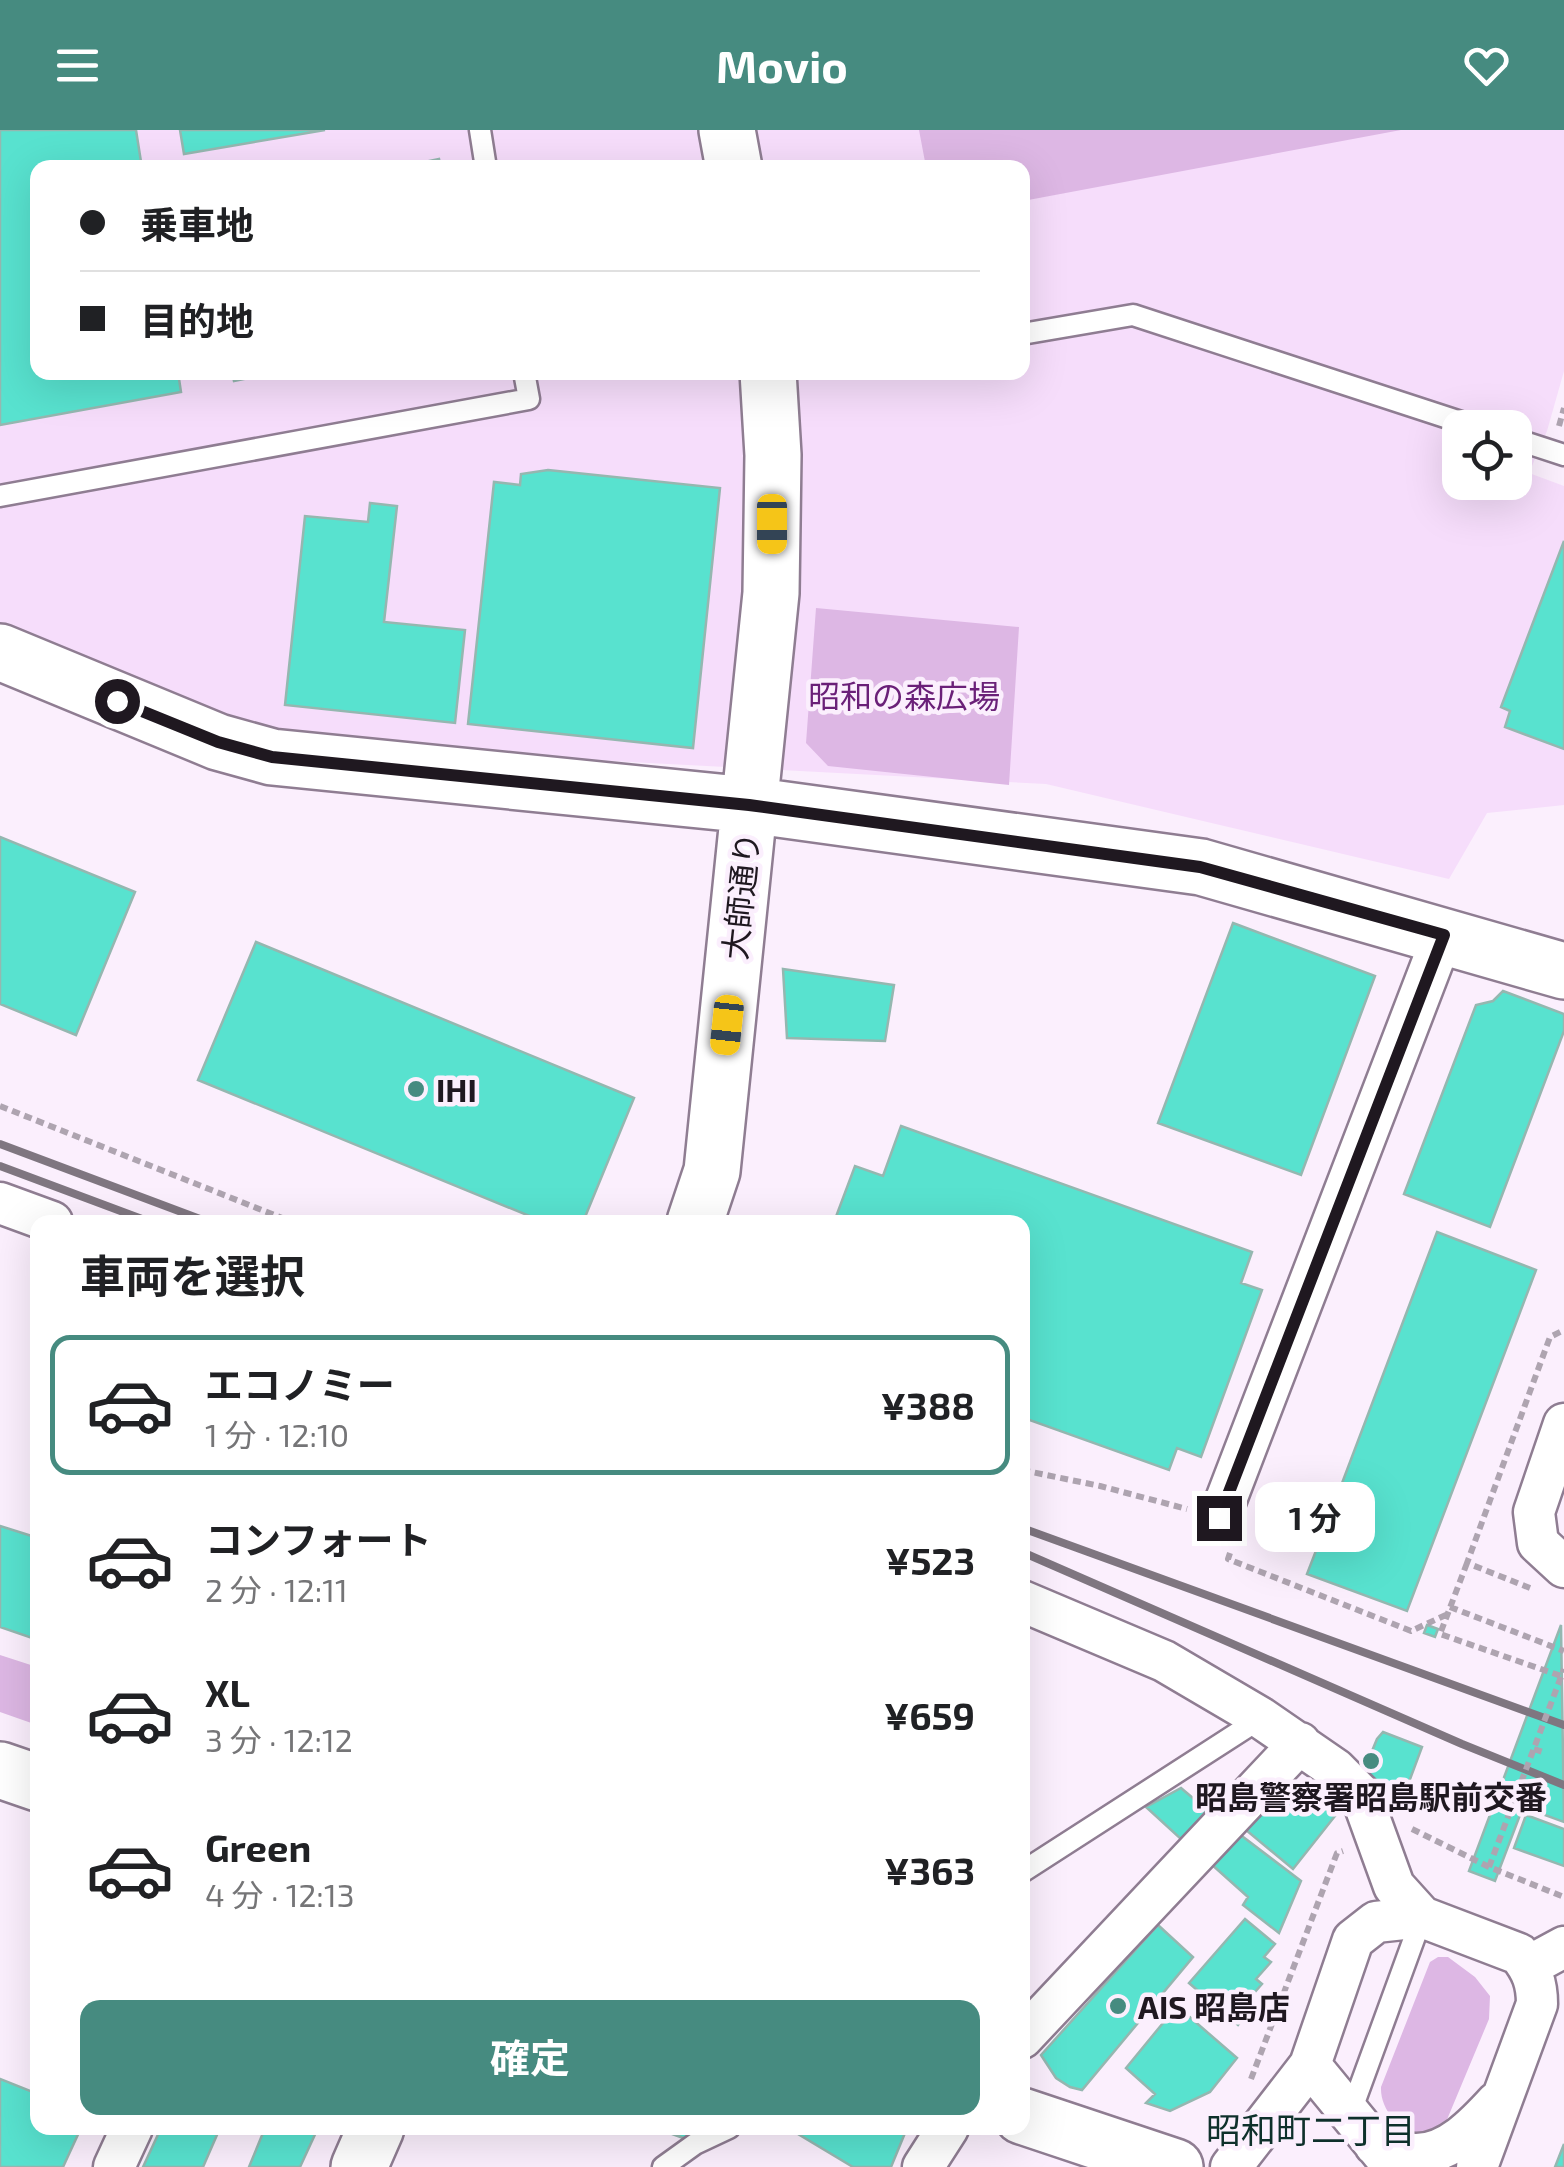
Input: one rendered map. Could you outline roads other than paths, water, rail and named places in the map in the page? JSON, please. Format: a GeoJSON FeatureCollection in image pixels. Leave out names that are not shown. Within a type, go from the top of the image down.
{"type":"FeatureCollection","features":[{"type":"Feature","properties":{"kind":"street"},"geometry":{"type":"LineString","coordinates":[[727,130],[733,160]]}},
{"type":"Feature","properties":{"kind":"street","name":"大師通り"},"geometry":{"type":"LineString","coordinates":[[697,1215],[712,1172],[771,593],[776,380]]}},
{"type":"Feature","properties":{"kind":"street"},"geometry":{"type":"LineString","coordinates":[[0,652],[190,731],[272,757],[749,805],[1200,867],[1564,970]]}},
{"type":"Feature","properties":{"kind":"street"},"geometry":{"type":"LineString","coordinates":[[1227,1529],[1444,935]]}},
{"type":"Feature","properties":{"kind":"street"},"geometry":{"type":"LineString","coordinates":[[0,1203],[33,1215]]}},
{"type":"Feature","properties":{"kind":"street"},"geometry":{"type":"LineString","coordinates":[[1562,1438],[1534,1512],[1538,1543],[1564,1567]]}},
{"type":"Feature","properties":{"kind":"street"},"geometry":{"type":"LineString","coordinates":[[1030,1605],[1164,1661],[1261,1718],[1335,1769],[1361,1796],[1394,1886],[1422,1917],[1519,1954],[1547,1956],[1537,1985],[1537,2004],[1476,2167]]}},
{"type":"Feature","properties":{"kind":"street"},"geometry":{"type":"LineString","coordinates":[[1030,2030],[1300,1743]]}},
{"type":"Feature","properties":{"kind":"street"},"geometry":{"type":"LineString","coordinates":[[0,1770],[30,1780]]}},
{"type":"Feature","properties":{"kind":"street"},"geometry":{"type":"LineString","coordinates":[[1231,2167],[1310,2065],[1353,1940],[1376,1922],[1422,1917]]}},
{"type":"Feature","properties":{"kind":"street"},"geometry":{"type":"LineString","coordinates":[[1310,2065],[1373,2142],[1414,2154],[1435,2150],[1478,2123],[1504,2096]]}},
{"type":"Feature","properties":{"kind":"street"},"geometry":{"type":"LineString","coordinates":[[1030,2119],[1175,2167]]}},
{"type":"Feature","properties":{"kind":"street"},"geometry":{"type":"LineString","coordinates":[[114,2167],[129,2135]]}},
{"type":"Feature","properties":{"kind":"street"},"geometry":{"type":"LineString","coordinates":[[359,2167],[373,2135]]}},
{"type":"Feature","properties":{"kind":"street"},"geometry":{"type":"LineString","coordinates":[[923,2167],[944,2135]]}},
{"type":"Feature","properties":{"kind":"lane"},"geometry":{"type":"LineString","coordinates":[[480,130],[485,160]]}},
{"type":"Feature","properties":{"kind":"lane"},"geometry":{"type":"LineString","coordinates":[[1030,333],[1133,316],[1442,416]]}},
{"type":"Feature","properties":{"kind":"lane"},"geometry":{"type":"LineString","coordinates":[[0,496],[528,399],[525,380]]}},
{"type":"Feature","properties":{"kind":"lane"},"geometry":{"type":"LineString","coordinates":[[1532,445],[1564,455]]}},
{"type":"Feature","properties":{"kind":"lane"},"geometry":{"type":"LineString","coordinates":[[1030,1867],[1261,1718]]}},
{"type":"Feature","properties":{"kind":"lane"},"geometry":{"type":"LineString","coordinates":[[1373,2142],[1422,1917]]}},
{"type":"Feature","properties":{"kind":"lane"},"geometry":{"type":"LineString","coordinates":[[663,2167],[715,2135]]}},
{"type":"Feature","properties":{"kind":"railway"},"geometry":{"type":"LineString","coordinates":[[0,1144],[189,1215]]}},
{"type":"Feature","properties":{"kind":"railway"},"geometry":{"type":"LineString","coordinates":[[0,1166],[131,1215]]}},
{"type":"Feature","properties":{"kind":"railway"},"geometry":{"type":"LineString","coordinates":[[1030,1531],[1564,1725]]}},
{"type":"Feature","properties":{"kind":"railway"},"geometry":{"type":"LineString","coordinates":[[1030,1555],[1564,1785]]}},
{"type":"Feature","properties":{"kind":"place","name":"IHI"},"geometry":{"type":"Point","coordinates":[416,1089]}},
{"type":"Feature","properties":{"kind":"place","name":"昭島警察署昭島駅前交番"},"geometry":{"type":"Point","coordinates":[1371,1761]}},
{"type":"Feature","properties":{"kind":"place","name":"AIS 昭島店"},"geometry":{"type":"Point","coordinates":[1118,2006]}},
{"type":"Feature","properties":{"kind":"district","name":"昭和町二丁目"},"geometry":{"type":"Point","coordinates":[1311,2129]}},
{"type":"Feature","properties":{"kind":"park label","name":"昭和の森広場"},"geometry":{"type":"Point","coordinates":[904,695]}}]}
